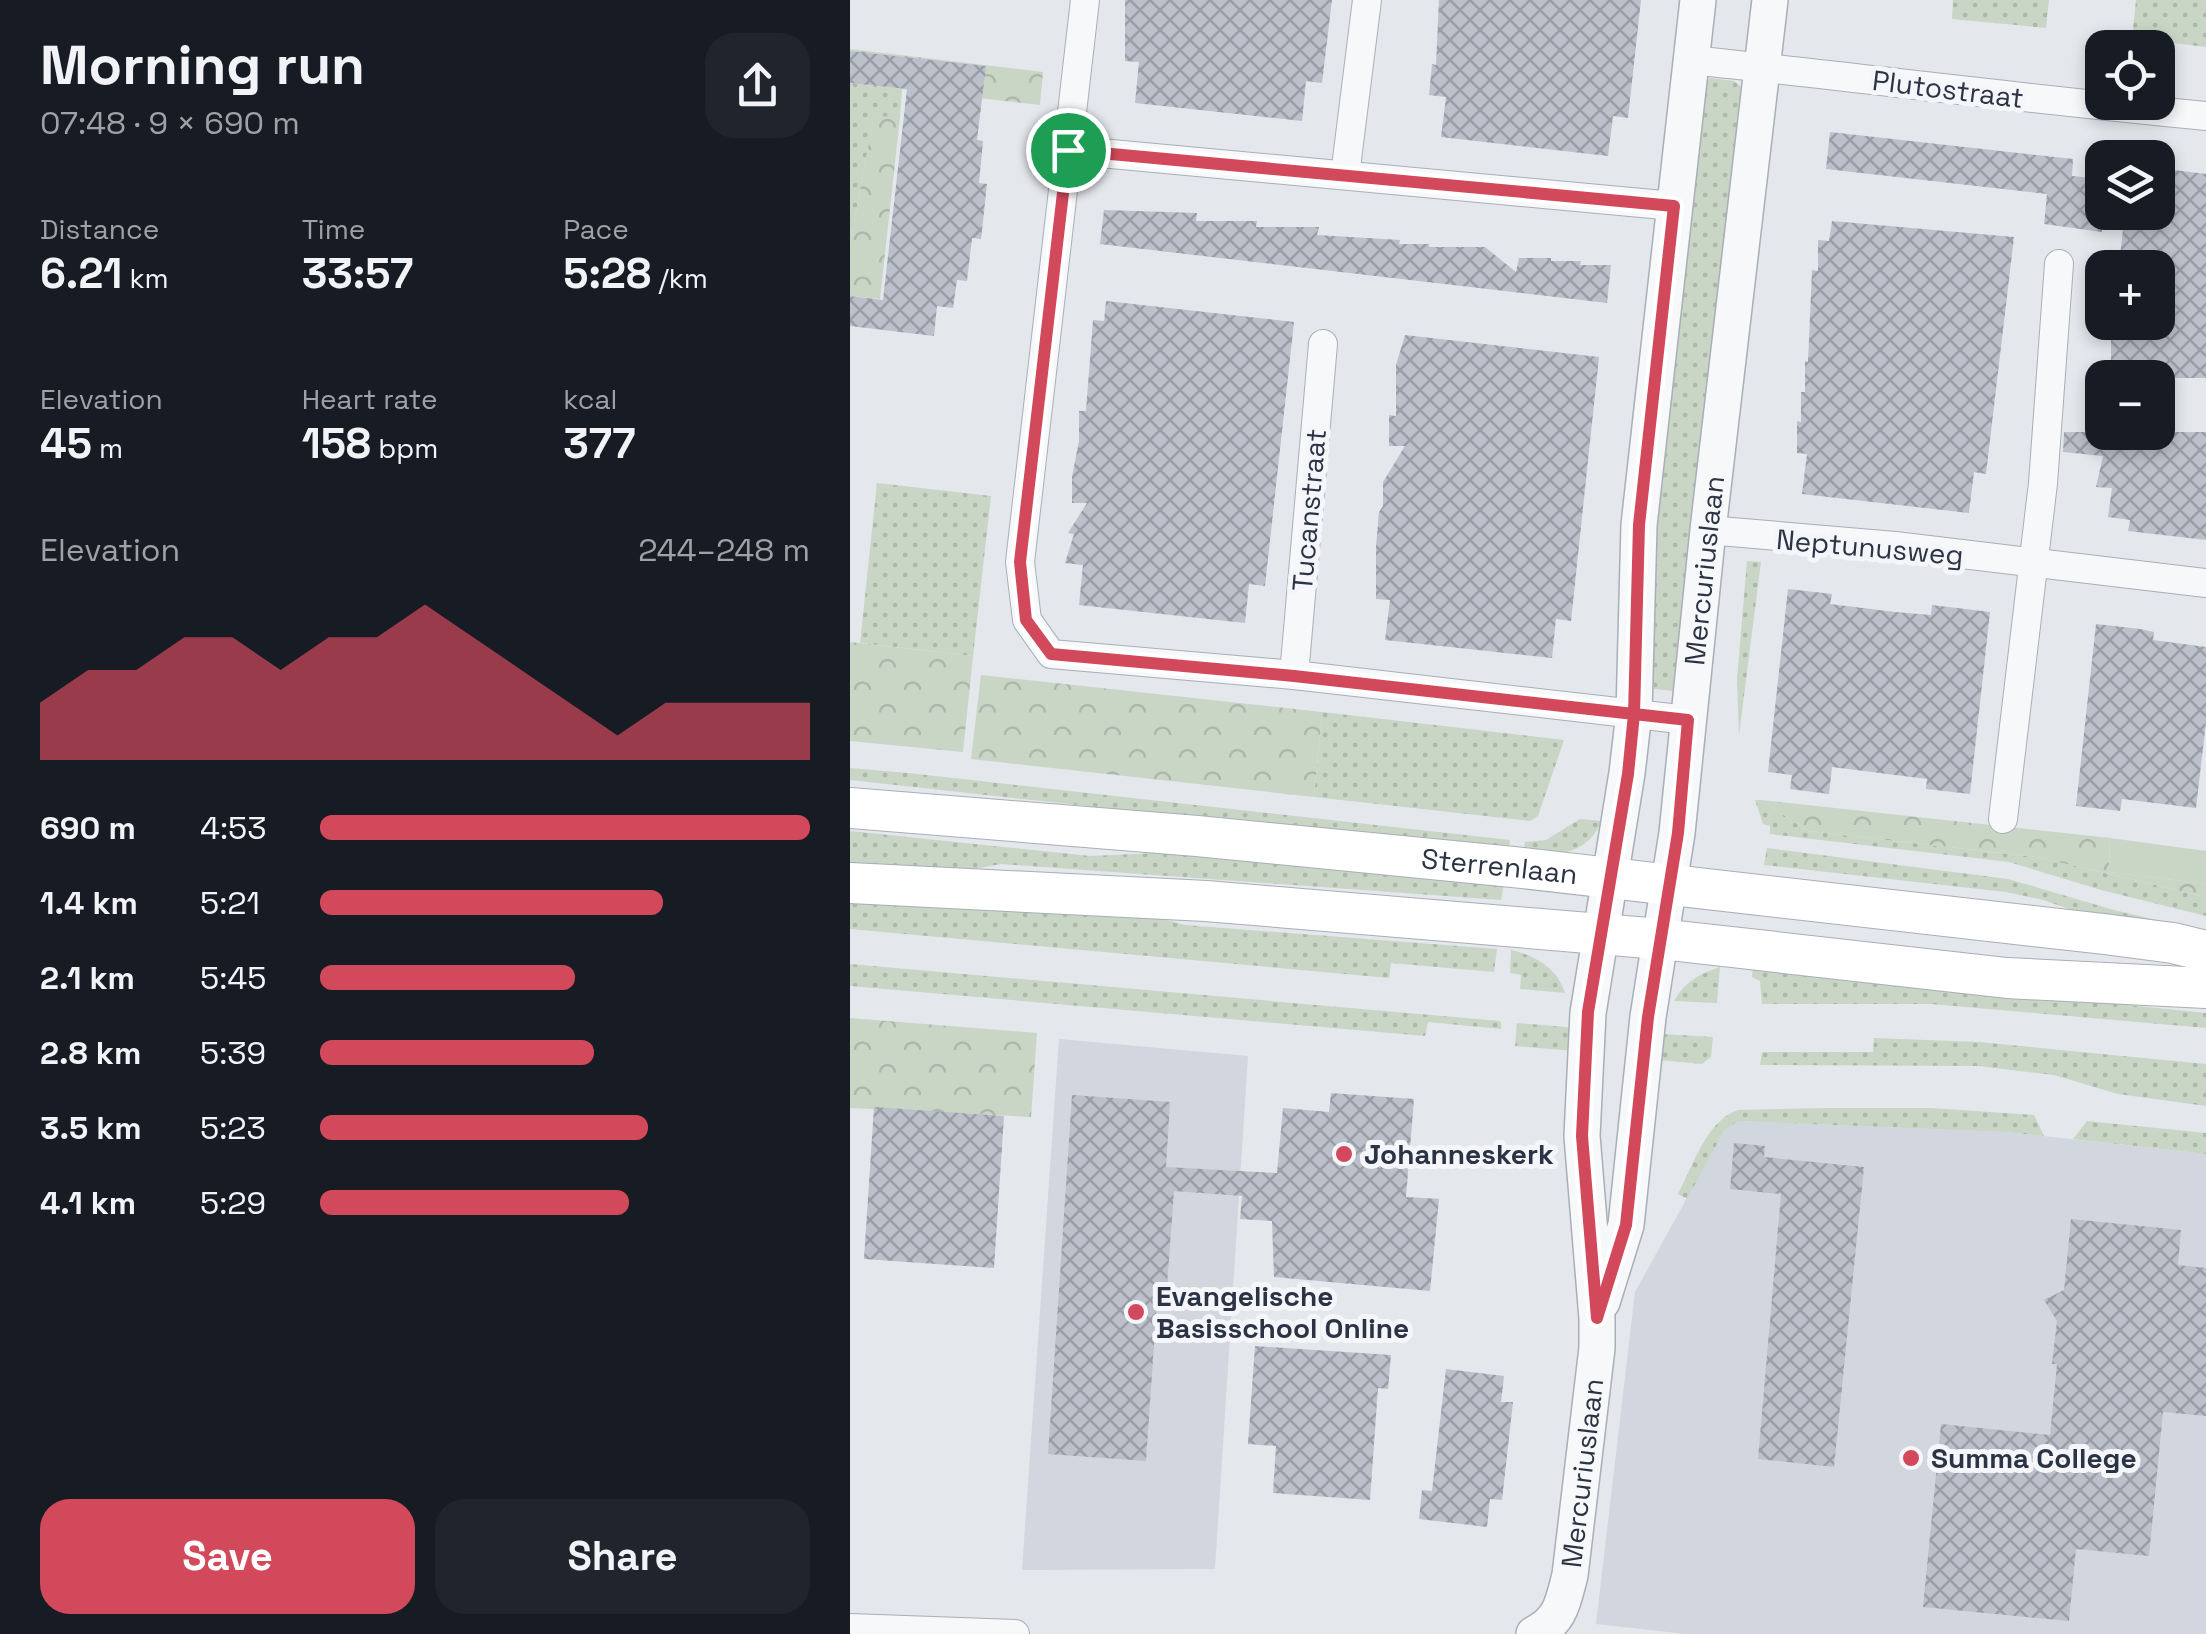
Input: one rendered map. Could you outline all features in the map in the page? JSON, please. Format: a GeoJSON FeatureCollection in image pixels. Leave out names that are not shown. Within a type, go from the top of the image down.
{"type":"FeatureCollection","features":[{"type":"Feature","properties":{"kind":"main road","name":"Sterrenlaan"},"geometry":{"type":"LineString","coordinates":[[850,808],[1197,836],[1669,885],[2173,942],[2206,952]]}},
{"type":"Feature","properties":{"kind":"main road","name":"Sterrenlaan"},"geometry":{"type":"LineString","coordinates":[[850,883],[1206,901],[1660,939],[2007,978],[2206,988]]}},
{"type":"Feature","properties":{"kind":"street"},"geometry":{"type":"LineString","coordinates":[[1085,0],[1020,562],[1026,620],[1051,654],[1294,676],[1688,720]]}},
{"type":"Feature","properties":{"kind":"street"},"geometry":{"type":"LineString","coordinates":[[1346,175],[1367,0]]}},
{"type":"Feature","properties":{"kind":"street","name":"Mercuriuslaan"},"geometry":{"type":"LineString","coordinates":[[1550,1631],[1570,1575],[1597,1318],[1582,1136],[1588,1012],[1634,714],[1639,525],[1698,0]]}},
{"type":"Feature","properties":{"kind":"street","name":"Mercuriuslaan"},"geometry":{"type":"LineString","coordinates":[[1597,1318],[1626,1225],[1648,1017],[1669,885],[1770,0]]}},
{"type":"Feature","properties":{"kind":"street","name":"Plutostraat"},"geometry":{"type":"LineString","coordinates":[[1691,60],[2206,116]]}},
{"type":"Feature","properties":{"kind":"street"},"geometry":{"type":"LineString","coordinates":[[1068,150],[1674,206]]}},
{"type":"Feature","properties":{"kind":"street"},"geometry":{"type":"LineString","coordinates":[[2003,819],[2043,483],[2059,264]]}},
{"type":"Feature","properties":{"kind":"street","name":"Tucanstraat"},"geometry":{"type":"LineString","coordinates":[[1294,676],[1324,344]]}},
{"type":"Feature","properties":{"kind":"street","name":"Neptunusweg"},"geometry":{"type":"LineString","coordinates":[[1708,530],[1895,546],[2206,584]]}},
{"type":"Feature","properties":{"kind":"street"},"geometry":{"type":"LineString","coordinates":[[850,1628],[1015,1634]]}},
{"type":"Feature","properties":{"kind":"shaded area","name":"Evangelische Basisschool Online"},"geometry":{"type":"Polygon","coordinates":[[[1059,1039],[1248,1056],[1215,1569],[1022,1570],[1059,1039]]]}},
{"type":"Feature","properties":{"kind":"shaded area","name":"Summa College"},"geometry":{"type":"Polygon","coordinates":[[[1738,1121],[2006,1132],[2206,1154],[2206,1634],[1686,1634],[1596,1624],[1635,1292],[1724,1131],[1738,1121]]]}},
{"type":"Feature","properties":{"kind":"green space"},"geometry":{"type":"Polygon","coordinates":[[[1953,0],[2049,0],[2046,28],[1952,19],[1953,0]]]}},
{"type":"Feature","properties":{"kind":"green space"},"geometry":{"type":"Polygon","coordinates":[[[2136,0],[2206,0],[2206,47],[2175,43],[2175,30],[2133,30],[2136,0]]]}},
{"type":"Feature","properties":{"kind":"green space"},"geometry":{"type":"Polygon","coordinates":[[[850,49],[1043,72],[1040,105],[850,83],[850,49]]]}},
{"type":"Feature","properties":{"kind":"green space"},"geometry":{"type":"Polygon","coordinates":[[[1710,78],[1734,81],[1746,91],[1682,692],[1654,689],[1645,567],[1699,87],[1710,78]]]}},
{"type":"Feature","properties":{"kind":"green space"},"geometry":{"type":"Polygon","coordinates":[[[850,83],[902,89],[900,117],[874,117],[850,243],[850,83]]]}},
{"type":"Feature","properties":{"kind":"green space"},"geometry":{"type":"Polygon","coordinates":[[[874,116],[900,117],[880,299],[850,296],[850,243],[874,116]]]}},
{"type":"Feature","properties":{"kind":"green space"},"geometry":{"type":"Polygon","coordinates":[[[877,483],[991,496],[973,656],[860,643],[877,483]]]}},
{"type":"Feature","properties":{"kind":"green space"},"geometry":{"type":"Polygon","coordinates":[[[1747,561],[1761,562],[1739,735],[1737,679],[1747,561]]]}},
{"type":"Feature","properties":{"kind":"green space"},"geometry":{"type":"Polygon","coordinates":[[[850,642],[973,656],[963,752],[850,741],[850,642]]]}},
{"type":"Feature","properties":{"kind":"green space"},"geometry":{"type":"Polygon","coordinates":[[[981,675],[1322,712],[1314,797],[971,759],[981,675]]]}},
{"type":"Feature","properties":{"kind":"green space"},"geometry":{"type":"Polygon","coordinates":[[[1322,712],[1564,740],[1538,816],[1530,821],[1314,797],[1322,712]]]}},
{"type":"Feature","properties":{"kind":"green space"},"geometry":{"type":"Polygon","coordinates":[[[850,768],[1510,840],[1508,852],[850,780],[850,768]]]}},
{"type":"Feature","properties":{"kind":"green space"},"geometry":{"type":"Polygon","coordinates":[[[1755,800],[1761,800],[1808,831],[2037,857],[2206,897],[2206,916],[2009,862],[1770,834],[1770,826],[1763,824],[1755,800]]]}},
{"type":"Feature","properties":{"kind":"green space"},"geometry":{"type":"Polygon","coordinates":[[[1761,800],[2110,838],[2109,872],[2206,884],[2206,897],[2037,857],[1808,831],[1761,800]]]}},
{"type":"Feature","properties":{"kind":"green space"},"geometry":{"type":"Polygon","coordinates":[[[1580,819],[1602,821],[1579,847],[1558,854],[1523,854],[1525,842],[1546,840],[1580,819]]]}},
{"type":"Feature","properties":{"kind":"green space"},"geometry":{"type":"Polygon","coordinates":[[[850,831],[1090,856],[1202,851],[1504,884],[1501,900],[1001,864],[953,873],[850,874],[850,831]]]}},
{"type":"Feature","properties":{"kind":"green space"},"geometry":{"type":"Polygon","coordinates":[[[2110,838],[2206,851],[2206,884],[2109,872],[2110,838]]]}},
{"type":"Feature","properties":{"kind":"green space"},"geometry":{"type":"Polygon","coordinates":[[[1767,848],[2008,879],[2206,932],[2095,918],[2006,892],[1764,865],[1767,848]]]}},
{"type":"Feature","properties":{"kind":"green space"},"geometry":{"type":"Polygon","coordinates":[[[850,891],[1121,907],[1185,925],[1497,949],[1494,972],[1391,963],[1389,978],[850,929],[850,891]]]}},
{"type":"Feature","properties":{"kind":"green space"},"geometry":{"type":"Polygon","coordinates":[[[1511,950],[1544,964],[1565,993],[1520,989],[1521,975],[1510,973],[1511,950]]]}},
{"type":"Feature","properties":{"kind":"green space"},"geometry":{"type":"Polygon","coordinates":[[[850,964],[1499,1021],[1501,1029],[1428,1022],[1425,1036],[850,986],[850,964]]]}},
{"type":"Feature","properties":{"kind":"green space"},"geometry":{"type":"Polygon","coordinates":[[[1720,967],[1717,1003],[1674,1001],[1694,979],[1720,967]]]}},
{"type":"Feature","properties":{"kind":"green space"},"geometry":{"type":"Polygon","coordinates":[[[1753,967],[2206,1013],[2206,1028],[1931,1004],[1762,1004],[1760,981],[1752,977],[1753,967]]]}},
{"type":"Feature","properties":{"kind":"green space"},"geometry":{"type":"Polygon","coordinates":[[[850,1018],[1037,1033],[1031,1117],[850,1108],[850,1018]]]}},
{"type":"Feature","properties":{"kind":"green space"},"geometry":{"type":"Polygon","coordinates":[[[1517,1023],[1576,1028],[1575,1051],[1515,1046],[1517,1023]]]}},
{"type":"Feature","properties":{"kind":"green space"},"geometry":{"type":"Polygon","coordinates":[[[1662,1034],[1713,1037],[1711,1057],[1702,1064],[1659,1060],[1662,1034]]]}},
{"type":"Feature","properties":{"kind":"green space"},"geometry":{"type":"Polygon","coordinates":[[[1874,1038],[1979,1042],[2206,1064],[2206,1106],[2118,1094],[2054,1075],[1978,1066],[1760,1065],[1762,1052],[1873,1052],[1874,1038]]]}},
{"type":"Feature","properties":{"kind":"green space"},"geometry":{"type":"Polygon","coordinates":[[[1931,1108],[2034,1115],[2044,1136],[1738,1121],[1724,1131],[1687,1199],[1678,1194],[1709,1134],[1727,1116],[1738,1110],[1931,1108]]]}},
{"type":"Feature","properties":{"kind":"green space"},"geometry":{"type":"Polygon","coordinates":[[[2087,1121],[2206,1133],[2206,1154],[2073,1139],[2087,1121]]]}},
{"type":"Feature","properties":{"kind":"building"},"geometry":{"type":"Polygon","coordinates":[[[1125,0],[1332,0],[1322,83],[1306,81],[1302,121],[1135,103],[1139,62],[1125,61],[1125,0]]]}},
{"type":"Feature","properties":{"kind":"building"},"geometry":{"type":"Polygon","coordinates":[[[1439,0],[1641,0],[1628,118],[1613,116],[1608,156],[1441,137],[1446,97],[1429,95],[1432,64],[1436,65],[1439,0]]]}},
{"type":"Feature","properties":{"kind":"building"},"geometry":{"type":"Polygon","coordinates":[[[850,51],[986,66],[977,140],[983,141],[979,183],[987,184],[981,239],[972,238],[967,281],[957,280],[953,308],[937,306],[934,336],[850,326],[850,296],[883,300],[907,89],[850,83],[850,51]]]}},
{"type":"Feature","properties":{"kind":"building"},"geometry":{"type":"Polygon","coordinates":[[[1830,132],[2073,159],[2072,176],[2085,177],[2085,230],[2044,224],[2047,194],[1826,169],[1830,132]]]}},
{"type":"Feature","properties":{"kind":"building"},"geometry":{"type":"Polygon","coordinates":[[[2175,170],[2206,174],[2206,378],[2175,378],[2175,360],[2111,360],[2111,340],[2175,340],[2175,250],[2121,250],[2123,230],[2175,230],[2175,170]]]}},
{"type":"Feature","properties":{"kind":"building"},"geometry":{"type":"Polygon","coordinates":[[[1104,210],[1197,213],[1196,221],[1257,221],[1256,227],[1319,227],[1317,235],[1400,240],[1399,244],[1429,247],[1485,247],[1516,272],[1519,258],[1611,265],[1607,303],[1100,244],[1104,210]]]}},
{"type":"Feature","properties":{"kind":"building"},"geometry":{"type":"Polygon","coordinates":[[[1832,221],[2014,237],[1986,474],[1974,472],[1969,513],[1802,494],[1807,454],[1797,453],[1797,421],[1801,422],[1801,392],[1805,392],[1805,361],[1808,362],[1812,270],[1818,271],[1818,240],[1829,241],[1832,221]]]}},
{"type":"Feature","properties":{"kind":"building"},"geometry":{"type":"Polygon","coordinates":[[[1106,301],[1294,322],[1265,586],[1249,584],[1245,623],[1079,605],[1083,565],[1065,563],[1074,534],[1068,533],[1087,503],[1072,503],[1072,477],[1079,441],[1079,411],[1086,411],[1093,320],[1104,321],[1106,301]]]}},
{"type":"Feature","properties":{"kind":"building"},"geometry":{"type":"Polygon","coordinates":[[[1405,335],[1599,357],[1571,621],[1556,619],[1552,658],[1385,640],[1390,600],[1376,599],[1376,547],[1383,482],[1405,446],[1389,446],[1389,415],[1396,416],[1396,365],[1405,335]]]}},
{"type":"Feature","properties":{"kind":"building"},"geometry":{"type":"Polygon","coordinates":[[[2064,432],[2085,432],[2085,450],[2175,450],[2175,432],[2206,432],[2206,540],[2128,531],[2130,520],[2108,517],[2112,488],[2096,487],[2103,456],[2063,452],[2064,432]]]}},
{"type":"Feature","properties":{"kind":"building"},"geometry":{"type":"Polygon","coordinates":[[[1788,589],[1832,594],[1830,604],[1895,612],[1931,615],[1932,605],[1990,612],[1970,794],[1926,789],[1927,779],[1832,767],[1829,794],[1790,789],[1792,775],[1768,772],[1788,589]]]}},
{"type":"Feature","properties":{"kind":"building"},"geometry":{"type":"Polygon","coordinates":[[[2096,624],[2140,629],[2154,632],[2153,640],[2206,647],[2206,722],[2196,808],[2122,799],[2120,811],[2076,806],[2096,624]]]}},
{"type":"Feature","properties":{"kind":"building"},"geometry":{"type":"Polygon","coordinates":[[[1331,1093],[1414,1099],[1406,1197],[1439,1199],[1430,1291],[1274,1277],[1272,1221],[1240,1219],[1242,1196],[1174,1191],[1167,1286],[1158,1286],[1146,1461],[1048,1454],[1072,1095],[1170,1102],[1166,1167],[1277,1173],[1283,1108],[1329,1112],[1331,1093]]]}},
{"type":"Feature","properties":{"kind":"building"},"geometry":{"type":"Polygon","coordinates":[[[874,1107],[1004,1116],[994,1268],[864,1259],[874,1107]]]}},
{"type":"Feature","properties":{"kind":"building"},"geometry":{"type":"Polygon","coordinates":[[[1734,1143],[1765,1146],[1764,1157],[1864,1167],[1834,1467],[1758,1459],[1781,1194],[1730,1189],[1734,1143]]]}},
{"type":"Feature","properties":{"kind":"building"},"geometry":{"type":"Polygon","coordinates":[[[2071,1219],[2181,1230],[2178,1265],[2206,1268],[2206,1416],[2163,1412],[2149,1556],[2076,1549],[2069,1621],[1923,1607],[1941,1424],[2050,1435],[2057,1321],[2044,1300],[2064,1290],[2071,1219]]]}},
{"type":"Feature","properties":{"kind":"building"},"geometry":{"type":"Polygon","coordinates":[[[1255,1346],[1391,1355],[1388,1389],[1378,1388],[1370,1500],[1273,1493],[1276,1446],[1248,1444],[1255,1346]]]}},
{"type":"Feature","properties":{"kind":"building"},"geometry":{"type":"Polygon","coordinates":[[[1446,1369],[1504,1376],[1501,1402],[1513,1402],[1502,1500],[1490,1499],[1487,1527],[1419,1519],[1422,1490],[1432,1491],[1446,1369]]]}},
{"type":"Feature","properties":{"kind":"place","name":"Johanneskerk"},"geometry":{"type":"Point","coordinates":[1344,1154]}},
{"type":"Feature","properties":{"kind":"place","name":"Evangelische Basisschool Online"},"geometry":{"type":"Point","coordinates":[1136,1312]}},
{"type":"Feature","properties":{"kind":"place","name":"Summa College"},"geometry":{"type":"Point","coordinates":[1911,1458]}},
{"type":"Feature","properties":{"kind":"route"},"geometry":{"type":"LineString","coordinates":[[1068,150],[1020,562],[1026,620],[1051,654],[1634,714],[1628,774],[1588,1012],[1582,1136],[1597,1318],[1626,1225],[1648,1017],[1678,833],[1688,720],[1634,714],[1639,525],[1674,206],[1068,150]]}}]}
